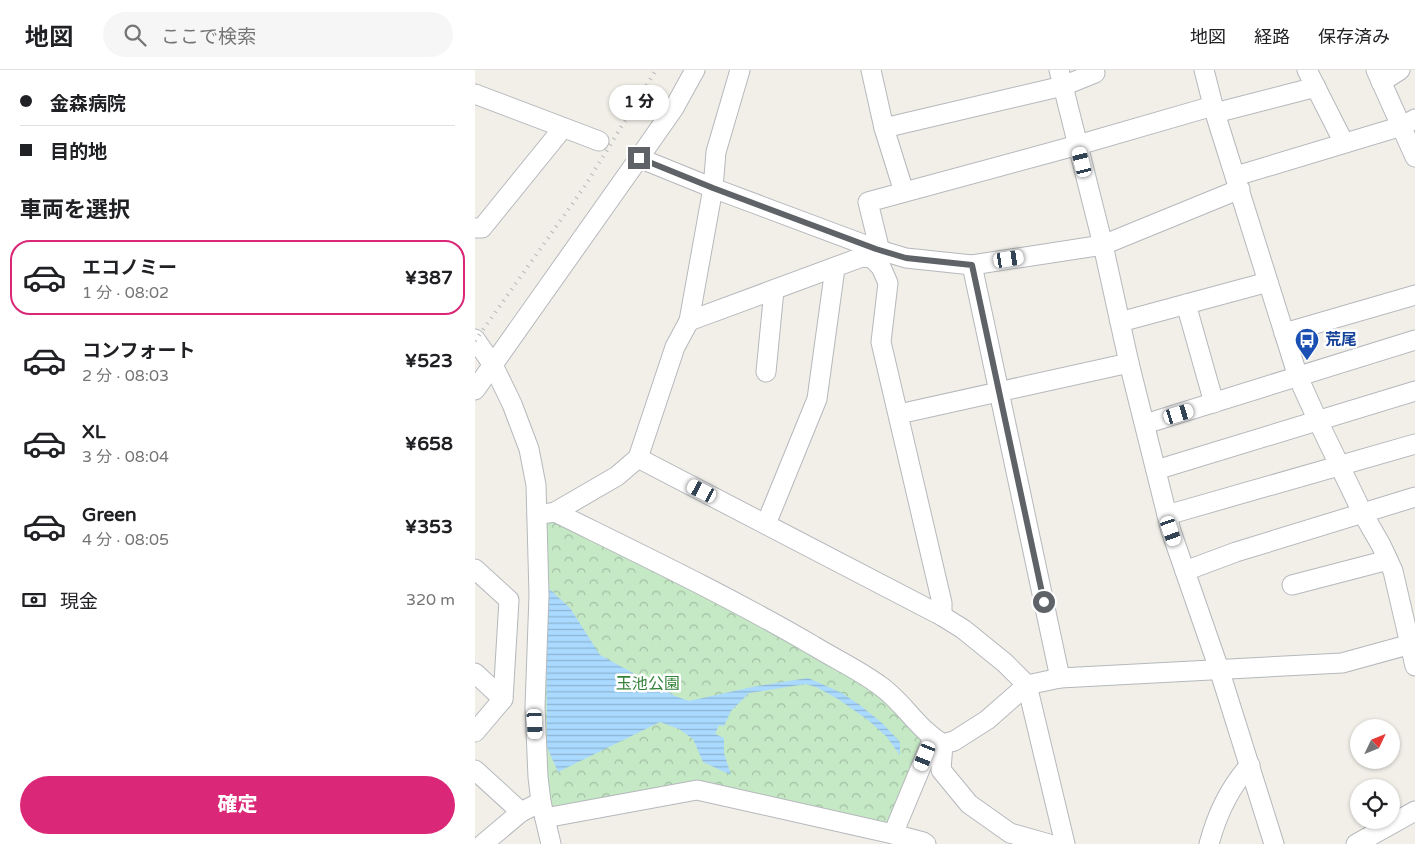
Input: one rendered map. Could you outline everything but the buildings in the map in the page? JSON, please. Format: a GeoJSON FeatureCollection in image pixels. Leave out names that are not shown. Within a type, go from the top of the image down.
{"type":"FeatureCollection","features":[{"type":"Feature","properties":{"kind":"street"},"geometry":{"type":"LineString","coordinates":[[475,390],[674,108],[695,70]]}},
{"type":"Feature","properties":{"kind":"street"},"geometry":{"type":"LineString","coordinates":[[546,513],[617,476],[638,458],[675,347],[689,321],[713,188],[716,152],[740,70]]}},
{"type":"Feature","properties":{"kind":"street"},"geometry":{"type":"LineString","coordinates":[[871,70],[884,128],[904,192]]}},
{"type":"Feature","properties":{"kind":"street"},"geometry":{"type":"LineString","coordinates":[[1204,70],[1214,109],[1298,377],[1339,466],[1393,571],[1412,644],[1415,666]]}},
{"type":"Feature","properties":{"kind":"street"},"geometry":{"type":"LineString","coordinates":[[1400,70],[1379,76],[1409,122],[1415,157]]}},
{"type":"Feature","properties":{"kind":"street"},"geometry":{"type":"LineString","coordinates":[[884,128],[1061,78],[1098,71]]}},
{"type":"Feature","properties":{"kind":"street"},"geometry":{"type":"LineString","coordinates":[[1061,78],[1167,515],[1219,669],[1274,844]]}},
{"type":"Feature","properties":{"kind":"street"},"geometry":{"type":"LineString","coordinates":[[942,616],[942,603],[881,342],[888,283],[874,253],[878,243],[868,202],[1214,109],[1311,78],[1345,143]]}},
{"type":"Feature","properties":{"kind":"street"},"geometry":{"type":"LineString","coordinates":[[475,94],[599,141]]}},
{"type":"Feature","properties":{"kind":"street"},"geometry":{"type":"LineString","coordinates":[[639,158],[874,253],[972,265],[1103,245],[1238,183],[1345,143],[1409,122]]}},
{"type":"Feature","properties":{"kind":"street"},"geometry":{"type":"LineString","coordinates":[[475,228],[483,228],[563,128]]}},
{"type":"Feature","properties":{"kind":"street"},"geometry":{"type":"LineString","coordinates":[[689,321],[874,253]]}},
{"type":"Feature","properties":{"kind":"street"},"geometry":{"type":"LineString","coordinates":[[972,265],[1060,678]]}},
{"type":"Feature","properties":{"kind":"street"},"geometry":{"type":"LineString","coordinates":[[766,524],[817,399],[835,268]]}},
{"type":"Feature","properties":{"kind":"street"},"geometry":{"type":"LineString","coordinates":[[1120,322],[1268,282]]}},
{"type":"Feature","properties":{"kind":"street"},"geometry":{"type":"LineString","coordinates":[[766,372],[774,290]]}},
{"type":"Feature","properties":{"kind":"street"},"geometry":{"type":"LineString","coordinates":[[1284,333],[1415,295]]}},
{"type":"Feature","properties":{"kind":"street"},"geometry":{"type":"LineString","coordinates":[[1187,304],[1214,403]]}},
{"type":"Feature","properties":{"kind":"street"},"geometry":{"type":"LineString","coordinates":[[475,339],[493,365],[512,404],[529,449],[537,485],[546,513],[539,595],[535,707],[538,777],[551,844]]}},
{"type":"Feature","properties":{"kind":"street"},"geometry":{"type":"LineString","coordinates":[[1145,424],[1415,340]]}},
{"type":"Feature","properties":{"kind":"street"},"geometry":{"type":"LineString","coordinates":[[899,414],[1129,363]]}},
{"type":"Feature","properties":{"kind":"street"},"geometry":{"type":"LineString","coordinates":[[1156,470],[1415,392]]}},
{"type":"Feature","properties":{"kind":"street"},"geometry":{"type":"LineString","coordinates":[[1167,515],[1415,444]]}},
{"type":"Feature","properties":{"kind":"street"},"geometry":{"type":"LineString","coordinates":[[638,458],[942,616],[963,629],[1005,663],[1027,685],[1065,844]]}},
{"type":"Feature","properties":{"kind":"street"},"geometry":{"type":"LineString","coordinates":[[1185,572],[1236,552],[1415,497]]}},
{"type":"Feature","properties":{"kind":"street"},"geometry":{"type":"LineString","coordinates":[[546,513],[704,586],[780,626],[871,680],[896,699],[938,741],[941,770],[969,804],[1010,833],[1049,844]]}},
{"type":"Feature","properties":{"kind":"street"},"geometry":{"type":"LineString","coordinates":[[1292,585],[1388,560]]}},
{"type":"Feature","properties":{"kind":"street"},"geometry":{"type":"LineString","coordinates":[[475,570],[509,600],[503,699],[475,732]]}},
{"type":"Feature","properties":{"kind":"street"},"geometry":{"type":"LineString","coordinates":[[938,741],[954,741],[987,720],[1027,685],[1060,678],[1342,663],[1412,644]]}},
{"type":"Feature","properties":{"kind":"street"},"geometry":{"type":"LineString","coordinates":[[475,673],[503,699]]}},
{"type":"Feature","properties":{"kind":"street"},"geometry":{"type":"LineString","coordinates":[[893,834],[938,741]]}},
{"type":"Feature","properties":{"kind":"street"},"geometry":{"type":"LineString","coordinates":[[1209,844],[1214,824],[1225,801],[1237,779],[1250,765]]}},
{"type":"Feature","properties":{"kind":"street"},"geometry":{"type":"LineString","coordinates":[[475,770],[521,812]]}},
{"type":"Feature","properties":{"kind":"street"},"geometry":{"type":"LineString","coordinates":[[483,844],[521,812],[697,790],[893,834],[926,844]]}},
{"type":"Feature","properties":{"kind":"street"},"geometry":{"type":"LineString","coordinates":[[1356,844],[1415,811]]}},
{"type":"Feature","properties":{"kind":"green space","name":"玉池公園"},"geometry":{"type":"Polygon","coordinates":[[[554,515],[878,687],[930,738],[891,831],[696,786],[548,814],[543,784],[542,517],[554,515]]]}},
{"type":"Feature","properties":{"kind":"water"},"geometry":{"type":"Polygon","coordinates":[[[546,586],[570,608],[600,655],[675,696],[689,701],[757,686],[808,678],[842,693],[882,723],[900,742],[900,755],[886,736],[868,720],[838,699],[816,687],[806,684],[749,693],[731,711],[724,726],[719,725],[715,734],[724,738],[724,753],[731,775],[703,762],[693,739],[679,729],[660,722],[558,772],[547,747],[546,586]]]}},
{"type":"Feature","properties":{"kind":"railway"},"geometry":{"type":"LineString","coordinates":[[475,341],[585,186],[656,70]]}},
{"type":"Feature","properties":{"kind":"place","name":"荒尾"},"geometry":{"type":"Point","coordinates":[1307,361]}},
{"type":"Feature","properties":{"kind":"route"},"geometry":{"type":"LineString","coordinates":[[639,158],[876,249],[906,258],[972,265],[1044,602]]}}]}
